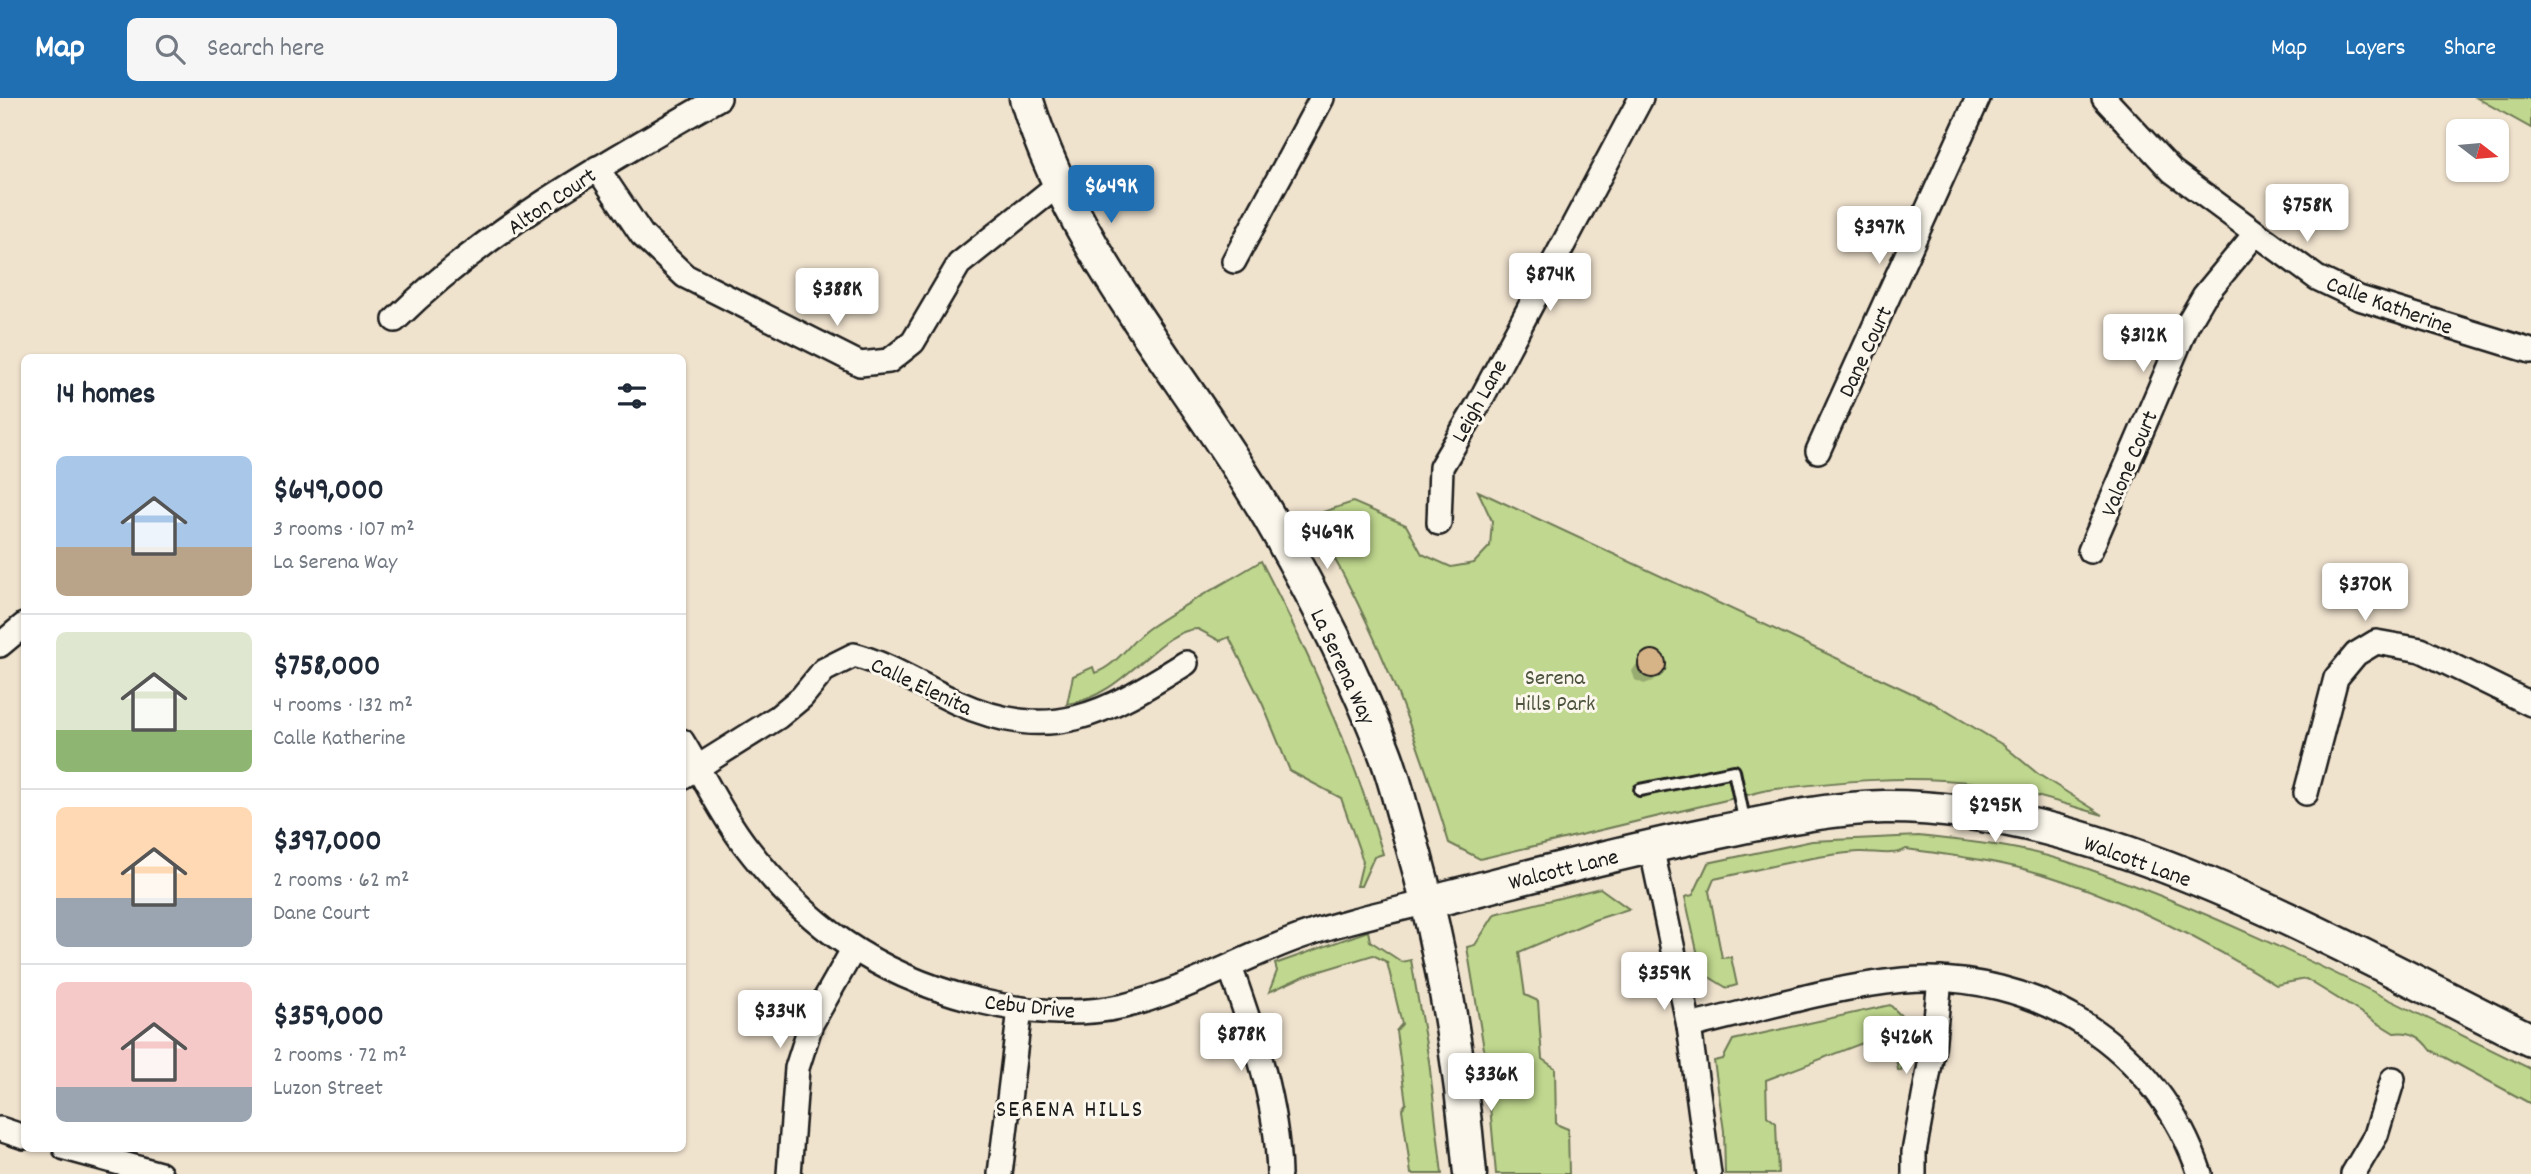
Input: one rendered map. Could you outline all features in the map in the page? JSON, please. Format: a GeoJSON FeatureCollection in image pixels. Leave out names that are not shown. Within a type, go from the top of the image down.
{"type":"FeatureCollection","features":[{"type":"Feature","properties":{"kind":"main road","name":"La Serena Way"},"geometry":{"type":"LineString","coordinates":[[1026,98],[1058,185],[1118,292],[1268,516],[1332,635],[1385,752],[1429,902],[1461,1075],[1470,1174]]}},
{"type":"Feature","properties":{"kind":"main road","name":"Walcott Lane"},"geometry":{"type":"LineString","coordinates":[[1429,902],[1651,846],[1822,813],[1883,807],[1953,810],[2060,833],[2147,860],[2368,957],[2530,1036]]}},
{"type":"Feature","properties":{"kind":"street","name":"Alton Court"},"geometry":{"type":"LineString","coordinates":[[395,320],[436,279],[597,168],[719,98]]}},
{"type":"Feature","properties":{"kind":"street"},"geometry":{"type":"LineString","coordinates":[[1234,261],[1322,98]]}},
{"type":"Feature","properties":{"kind":"street","name":"Leigh Lane"},"geometry":{"type":"LineString","coordinates":[[1439,523],[1441,467],[1479,402],[1641,98]]}},
{"type":"Feature","properties":{"kind":"street","name":"Dane Court"},"geometry":{"type":"LineString","coordinates":[[1818,451],[1978,98]]}},
{"type":"Feature","properties":{"kind":"street","name":"Calle Katherine"},"geometry":{"type":"LineString","coordinates":[[2104,98],[2172,172],[2317,278],[2360,298],[2531,351]]}},
{"type":"Feature","properties":{"kind":"street"},"geometry":{"type":"LineString","coordinates":[[597,168],[642,235],[685,276],[860,364],[890,361],[913,342],[959,264],[1058,185]]}},
{"type":"Feature","properties":{"kind":"street","name":"Valone Court"},"geometry":{"type":"LineString","coordinates":[[2090,551],[2188,325],[2204,296],[2256,233]]}},
{"type":"Feature","properties":{"kind":"street"},"geometry":{"type":"LineString","coordinates":[[0,645],[21,628]]}},
{"type":"Feature","properties":{"kind":"street"},"geometry":{"type":"LineString","coordinates":[[2306,793],[2336,678],[2356,654],[2376,642],[2421,650],[2531,704]]}},
{"type":"Feature","properties":{"kind":"street","name":"Calle Elenita"},"geometry":{"type":"LineString","coordinates":[[690,772],[778,717],[802,697],[824,670],[854,655],[880,662],[956,702],[1004,721],[1052,723],[1092,715],[1133,696],[1186,663]]}},
{"type":"Feature","properties":{"kind":"street","name":"Cebu Drive"},"geometry":{"type":"LineString","coordinates":[[690,772],[744,844],[787,893],[853,950],[884,968],[942,991],[1020,1009],[1076,1012],[1122,1006],[1167,993],[1288,941],[1429,902]]}},
{"type":"Feature","properties":{"kind":"street"},"geometry":{"type":"LineString","coordinates":[[1651,846],[1689,1026],[1709,1174]]}},
{"type":"Feature","properties":{"kind":"street"},"geometry":{"type":"LineString","coordinates":[[789,1174],[797,1068],[811,1024],[853,950]]}},
{"type":"Feature","properties":{"kind":"street"},"geometry":{"type":"LineString","coordinates":[[1230,967],[1268,1086],[1278,1146],[1279,1174]]}},
{"type":"Feature","properties":{"kind":"street"},"geometry":{"type":"LineString","coordinates":[[1689,1026],[1857,987],[1940,979],[1981,985],[2021,996],[2068,1014],[2107,1039],[2137,1064],[2160,1092],[2188,1138],[2200,1174]]}},
{"type":"Feature","properties":{"kind":"street"},"geometry":{"type":"LineString","coordinates":[[1914,1174],[1914,1152],[1933,1048],[1940,979]]}},
{"type":"Feature","properties":{"kind":"street"},"geometry":{"type":"LineString","coordinates":[[1000,1174],[1020,1009]]}},
{"type":"Feature","properties":{"kind":"street"},"geometry":{"type":"LineString","coordinates":[[2353,1174],[2376,1135],[2393,1079]]}},
{"type":"Feature","properties":{"kind":"street"},"geometry":{"type":"LineString","coordinates":[[0,1129],[21,1135]]}},
{"type":"Feature","properties":{"kind":"street"},"geometry":{"type":"LineString","coordinates":[[90,1152],[160,1174]]}},
{"type":"Feature","properties":{"kind":"lane"},"geometry":{"type":"LineString","coordinates":[[1640,790],[1734,771],[1745,827]]}},
{"type":"Feature","properties":{"kind":"green space"},"geometry":{"type":"Polygon","coordinates":[[[2477,98],[2531,98],[2531,128],[2477,98]]]}},
{"type":"Feature","properties":{"kind":"green space","name":"Serena Hills Park"},"geometry":{"type":"Polygon","coordinates":[[[1478,491],[1933,703],[2003,745],[2038,774],[2103,815],[1983,784],[1929,779],[1876,780],[1768,790],[1480,859],[1449,843],[1428,775],[1391,677],[1333,556],[1322,521],[1323,512],[1353,502],[1406,525],[1422,554],[1451,567],[1474,563],[1490,546],[1492,521],[1478,491]]]}},
{"type":"Feature","properties":{"kind":"green space"},"geometry":{"type":"Polygon","coordinates":[[[1261,561],[1329,704],[1358,778],[1383,854],[1374,857],[1361,886],[1357,886],[1363,861],[1341,798],[1290,771],[1263,705],[1229,637],[1220,641],[1198,629],[1183,632],[1106,689],[1087,699],[1067,704],[1073,676],[1093,667],[1095,673],[1103,669],[1149,628],[1261,561]]]}},
{"type":"Feature","properties":{"kind":"green space"},"geometry":{"type":"Polygon","coordinates":[[[1919,836],[1974,842],[2047,856],[2184,905],[2301,957],[2531,1069],[2531,1104],[2431,1050],[2415,1036],[2394,1033],[2306,979],[2276,985],[2199,940],[2119,902],[2045,875],[1966,857],[1906,849],[1889,853],[1858,852],[1803,860],[1714,879],[1709,891],[1722,958],[1731,957],[1737,985],[1727,988],[1709,977],[1703,978],[1685,897],[1693,895],[1708,863],[1812,841],[1919,836]]]}},
{"type":"Feature","properties":{"kind":"green space"},"geometry":{"type":"Polygon","coordinates":[[[1600,888],[1629,909],[1594,920],[1519,952],[1525,995],[1538,1001],[1542,1059],[1555,1068],[1556,1124],[1568,1129],[1569,1174],[1496,1174],[1486,1061],[1467,947],[1475,945],[1495,914],[1600,888]]]}},
{"type":"Feature","properties":{"kind":"green space"},"geometry":{"type":"Polygon","coordinates":[[[1368,931],[1370,941],[1402,962],[1411,960],[1429,1061],[1442,1174],[1411,1174],[1402,1109],[1406,1103],[1396,1031],[1402,1024],[1387,962],[1373,955],[1304,976],[1269,992],[1277,971],[1275,964],[1368,931]]]}},
{"type":"Feature","properties":{"kind":"green space"},"geometry":{"type":"Polygon","coordinates":[[[1890,1005],[1911,1025],[1901,1071],[1898,1070],[1892,1035],[1886,1034],[1766,1080],[1767,1116],[1776,1123],[1778,1174],[1725,1174],[1724,1131],[1714,1061],[1723,1059],[1733,1040],[1890,1005]]]}},
{"type":"Feature","properties":{"kind":"building"},"geometry":{"type":"Polygon","coordinates":[[[1652,650],[1662,654],[1666,664],[1662,674],[1652,678],[1642,674],[1638,664],[1642,654],[1652,650]]]}},
{"type":"Feature","properties":{"kind":"district","name":"SERENA HILLS"},"geometry":{"type":"Point","coordinates":[1070,1108]}}]}
